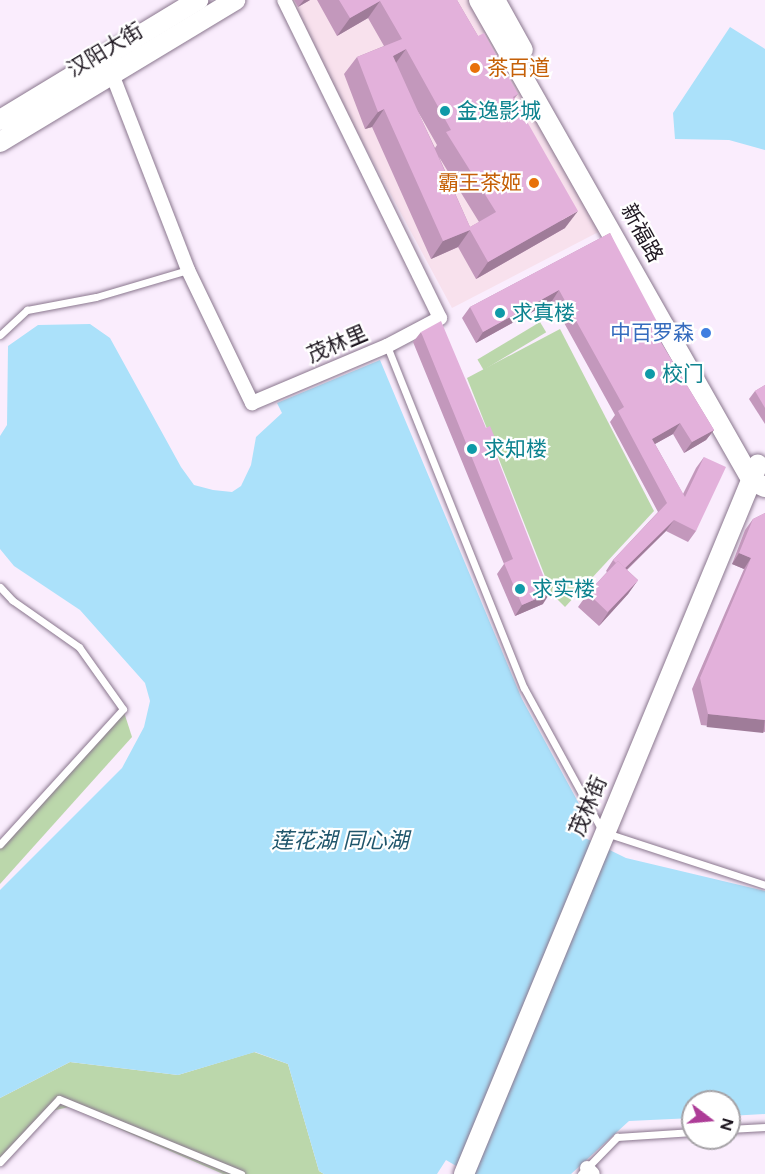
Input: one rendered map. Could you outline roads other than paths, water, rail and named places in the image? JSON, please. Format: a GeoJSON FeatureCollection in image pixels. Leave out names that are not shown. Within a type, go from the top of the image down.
{"type":"FeatureCollection","features":[{"type":"Feature","properties":{"kind":"street","name":"汉阳大街"},"geometry":{"type":"LineString","coordinates":[[0,120],[198,0]]}},
{"type":"Feature","properties":{"kind":"street","name":"汉阳大街"},"geometry":{"type":"LineString","coordinates":[[0,142],[236,0]]}},
{"type":"Feature","properties":{"kind":"street","name":"茂林里"},"geometry":{"type":"LineString","coordinates":[[112,74],[188,270],[252,403],[387,346],[440,318],[285,0]]}},
{"type":"Feature","properties":{"kind":"street","name":"新福路"},"geometry":{"type":"LineString","coordinates":[[479,0],[761,472]]}},
{"type":"Feature","properties":{"kind":"street","name":"新福路"},"geometry":{"type":"LineString","coordinates":[[495,0],[761,472]]}},
{"type":"Feature","properties":{"kind":"street","name":"茂林街"},"geometry":{"type":"LineString","coordinates":[[464,1174],[603,832],[761,472]]}},
{"type":"Feature","properties":{"kind":"lane"},"geometry":{"type":"LineString","coordinates":[[0,335],[27,310],[96,297],[188,270]]}},
{"type":"Feature","properties":{"kind":"lane"},"geometry":{"type":"LineString","coordinates":[[387,346],[524,688],[603,832],[765,885]]}},
{"type":"Feature","properties":{"kind":"lane"},"geometry":{"type":"LineString","coordinates":[[0,587],[12,600],[79,647],[123,709],[0,844]]}},
{"type":"Feature","properties":{"kind":"lane"},"geometry":{"type":"LineString","coordinates":[[0,1162],[59,1098],[241,1174]]}},
{"type":"Feature","properties":{"kind":"lane"},"geometry":{"type":"LineString","coordinates":[[741,1128],[765,1127]]}},
{"type":"Feature","properties":{"kind":"lane"},"geometry":{"type":"LineString","coordinates":[[587,1172],[617,1137],[681,1133]]}},
{"type":"Feature","properties":{"kind":"water"},"geometry":{"type":"Polygon","coordinates":[[[730,27],[765,49],[765,150],[729,140],[675,139],[673,113],[730,27]]]}},
{"type":"Feature","properties":{"kind":"water","name":"莲花湖 同心湖"},"geometry":{"type":"Polygon","coordinates":[[[90,324],[110,338],[181,467],[194,485],[232,492],[241,486],[251,465],[256,437],[282,413],[277,403],[380,360],[522,699],[583,811],[579,835],[626,858],[765,891],[765,1114],[741,1115],[741,1090],[681,1090],[681,1119],[629,1121],[571,1174],[470,1174],[446,1160],[437,1174],[324,1174],[319,1171],[288,1064],[255,1052],[178,1075],[70,1062],[0,1098],[0,890],[122,768],[144,727],[150,701],[145,683],[80,610],[14,566],[0,549],[0,436],[7,425],[8,346],[38,325],[90,324]]]}},
{"type":"Feature","properties":{"kind":"place","name":"茶百道"},"geometry":{"type":"Point","coordinates":[475,68]}},
{"type":"Feature","properties":{"kind":"place","name":"金逸影城"},"geometry":{"type":"Point","coordinates":[445,111]}},
{"type":"Feature","properties":{"kind":"place","name":"霸王茶姬"},"geometry":{"type":"Point","coordinates":[534,183]}},
{"type":"Feature","properties":{"kind":"place","name":"求真楼"},"geometry":{"type":"Point","coordinates":[500,313]}},
{"type":"Feature","properties":{"kind":"place","name":"中百罗森"},"geometry":{"type":"Point","coordinates":[706,333]}},
{"type":"Feature","properties":{"kind":"place","name":"校门"},"geometry":{"type":"Point","coordinates":[650,374]}},
{"type":"Feature","properties":{"kind":"place","name":"求知楼"},"geometry":{"type":"Point","coordinates":[472,449]}},
{"type":"Feature","properties":{"kind":"place","name":"求实楼"},"geometry":{"type":"Point","coordinates":[520,589]}}]}
